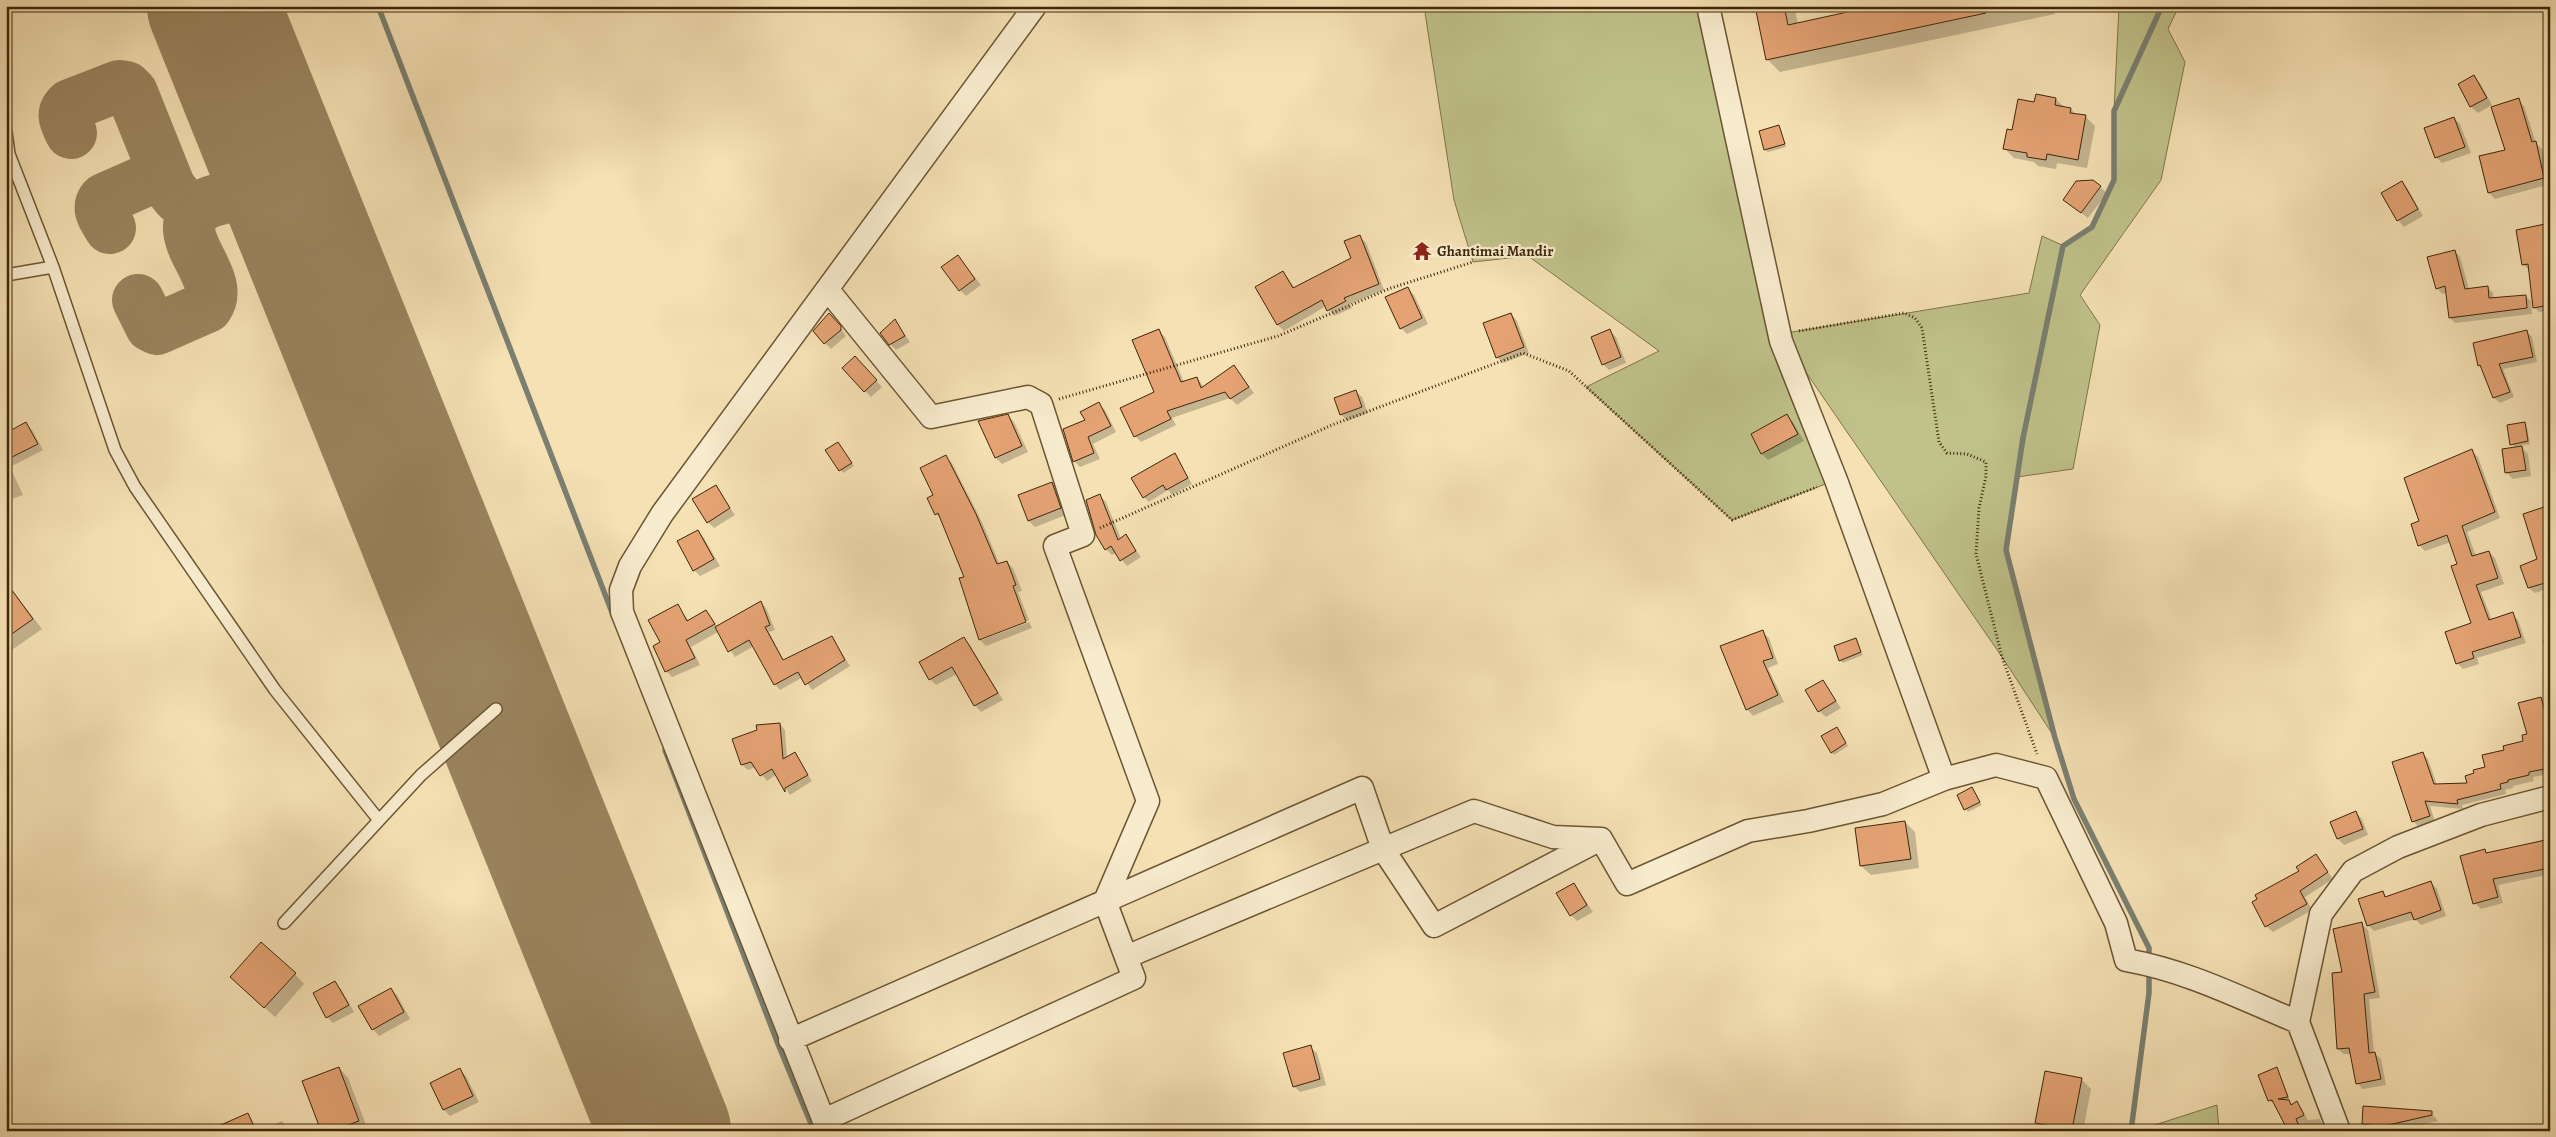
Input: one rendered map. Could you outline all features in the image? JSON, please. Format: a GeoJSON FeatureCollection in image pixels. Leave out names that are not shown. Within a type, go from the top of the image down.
{"type":"FeatureCollection","features":[{"type":"Feature","properties":{"kind":"street"},"geometry":{"type":"LineString","coordinates":[[828,290],[931,417],[1028,397],[1041,404],[1083,535],[1055,546],[1148,801],[1105,901],[1134,978],[826,1125],[790,1040],[622,612],[621,590],[630,566],[662,514],[1035,6]]}},
{"type":"Feature","properties":{"kind":"street"},"geometry":{"type":"LineString","coordinates":[[1708,6],[1780,334],[1836,480],[1944,779]]}},
{"type":"Feature","properties":{"kind":"street"},"geometry":{"type":"LineString","coordinates":[[1601,839],[1627,884],[1748,831],[1808,821],[1883,804],[1944,779],[1996,765],[2046,778],[2116,923],[2126,960],[2163,967],[2298,1022]]}},
{"type":"Feature","properties":{"kind":"street"},"geometry":{"type":"LineString","coordinates":[[790,1040],[1362,788],[1383,849],[1434,926],[1601,839]]}},
{"type":"Feature","properties":{"kind":"street"},"geometry":{"type":"LineString","coordinates":[[2339,1131],[2298,1022],[2321,914],[2353,871],[2398,847],[2481,815],[2550,797]]}},
{"type":"Feature","properties":{"kind":"street"},"geometry":{"type":"LineString","coordinates":[[1126,957],[1474,811],[1553,837],[1601,839]]}},
{"type":"Feature","properties":{"kind":"lane"},"geometry":{"type":"LineString","coordinates":[[6,132],[9,154],[53,267],[115,450],[135,487],[275,690],[378,819]]}},
{"type":"Feature","properties":{"kind":"lane"},"geometry":{"type":"LineString","coordinates":[[6,275],[53,267]]}},
{"type":"Feature","properties":{"kind":"lane"},"geometry":{"type":"LineString","coordinates":[[284,923],[378,819],[421,775],[496,709]]}},
{"type":"Feature","properties":{"kind":"path"},"geometry":{"type":"LineString","coordinates":[[1041,404],[1278,336],[1391,288],[1474,262]]}},
{"type":"Feature","properties":{"kind":"path"},"geometry":{"type":"LineString","coordinates":[[1780,334],[1904,313],[1915,318],[1922,328],[1939,442],[1947,453],[1967,454],[1986,462],[1986,476],[1979,508],[1976,554],[2002,657],[2046,778]]}},
{"type":"Feature","properties":{"kind":"path"},"geometry":{"type":"LineString","coordinates":[[1083,535],[1332,425],[1523,353],[1569,371],[1732,520],[1836,480]]}},
{"type":"Feature","properties":{"kind":"green space"},"geometry":{"type":"Polygon","coordinates":[[[1424,6],[1708,6],[1780,334],[2029,293],[2042,236],[2064,246],[2092,227],[2114,180],[2114,111],[2119,6],[2179,6],[2168,29],[2185,62],[2161,180],[2080,295],[2100,325],[2073,469],[2017,477],[2006,550],[2055,738],[2002,657],[1781,336],[1836,480],[1732,520],[1586,387],[1659,351],[1528,256],[1473,262],[1454,200],[1424,6]]]}},
{"type":"Feature","properties":{"kind":"green space"},"geometry":{"type":"Polygon","coordinates":[[[2217,1105],[2219,1131],[2136,1131],[2217,1105]]]}},
{"type":"Feature","properties":{"kind":"building"},"geometry":{"type":"Polygon","coordinates":[[[1755,6],[1784,6],[1788,25],[1875,6],[1985,6],[1986,13],[1766,60],[1755,6]]]}},
{"type":"Feature","properties":{"kind":"building"},"geometry":{"type":"Polygon","coordinates":[[[2474,75],[2487,98],[2470,107],[2458,84],[2474,75]]]}},
{"type":"Feature","properties":{"kind":"building"},"geometry":{"type":"Polygon","coordinates":[[[2036,94],[2056,98],[2055,105],[2071,108],[2070,113],[2086,115],[2078,160],[2047,154],[2046,160],[2027,157],[2027,153],[2003,149],[2007,129],[2012,130],[2018,99],[2034,102],[2036,94]]]}},
{"type":"Feature","properties":{"kind":"building"},"geometry":{"type":"Polygon","coordinates":[[[2519,98],[2532,142],[2536,141],[2544,178],[2488,193],[2479,156],[2505,150],[2491,107],[2519,98]]]}},
{"type":"Feature","properties":{"kind":"building"},"geometry":{"type":"Polygon","coordinates":[[[2454,117],[2465,147],[2435,158],[2424,128],[2454,117]]]}},
{"type":"Feature","properties":{"kind":"building"},"geometry":{"type":"Polygon","coordinates":[[[1779,125],[1785,144],[1764,150],[1759,131],[1779,125]]]}},
{"type":"Feature","properties":{"kind":"building"},"geometry":{"type":"Polygon","coordinates":[[[2093,180],[2101,186],[2081,213],[2063,200],[2076,181],[2093,180]]]}},
{"type":"Feature","properties":{"kind":"building"},"geometry":{"type":"Polygon","coordinates":[[[2402,181],[2418,209],[2397,221],[2381,193],[2402,181]]]}},
{"type":"Feature","properties":{"kind":"building"},"geometry":{"type":"Polygon","coordinates":[[[2550,223],[2550,305],[2533,308],[2528,264],[2522,265],[2516,230],[2550,223]]]}},
{"type":"Feature","properties":{"kind":"building"},"geometry":{"type":"Polygon","coordinates":[[[1360,235],[1379,284],[1344,298],[1346,301],[1327,311],[1322,300],[1277,325],[1255,287],[1283,271],[1293,288],[1351,258],[1344,241],[1360,235]]]}},
{"type":"Feature","properties":{"kind":"building"},"geometry":{"type":"Polygon","coordinates":[[[2455,250],[2465,289],[2488,286],[2489,298],[2526,295],[2527,308],[2449,318],[2445,286],[2436,289],[2427,257],[2455,250]]]}},
{"type":"Feature","properties":{"kind":"building"},"geometry":{"type":"Polygon","coordinates":[[[958,255],[975,279],[959,291],[941,267],[958,255]]]}},
{"type":"Feature","properties":{"kind":"building"},"geometry":{"type":"Polygon","coordinates":[[[1408,287],[1422,318],[1400,329],[1385,297],[1408,287]]]}},
{"type":"Feature","properties":{"kind":"building"},"geometry":{"type":"Polygon","coordinates":[[[829,313],[841,326],[841,330],[824,344],[813,331],[829,313]]]}},
{"type":"Feature","properties":{"kind":"building"},"geometry":{"type":"Polygon","coordinates":[[[1511,313],[1524,347],[1496,358],[1483,323],[1511,313]]]}},
{"type":"Feature","properties":{"kind":"building"},"geometry":{"type":"Polygon","coordinates":[[[895,319],[905,336],[889,345],[880,333],[895,319]]]}},
{"type":"Feature","properties":{"kind":"building"},"geometry":{"type":"Polygon","coordinates":[[[1159,329],[1181,382],[1197,377],[1201,388],[1234,365],[1249,387],[1230,399],[1225,392],[1167,411],[1171,419],[1134,437],[1120,408],[1154,392],[1132,340],[1159,329]]]}},
{"type":"Feature","properties":{"kind":"building"},"geometry":{"type":"Polygon","coordinates":[[[1610,329],[1621,357],[1602,365],[1591,337],[1610,329]]]}},
{"type":"Feature","properties":{"kind":"building"},"geometry":{"type":"Polygon","coordinates":[[[2527,330],[2533,357],[2499,364],[2510,392],[2493,398],[2480,365],[2478,366],[2473,343],[2527,330]]]}},
{"type":"Feature","properties":{"kind":"building"},"geometry":{"type":"Polygon","coordinates":[[[855,356],[877,380],[864,392],[842,368],[855,356]]]}},
{"type":"Feature","properties":{"kind":"building"},"geometry":{"type":"Polygon","coordinates":[[[1356,390],[1362,407],[1340,415],[1334,398],[1356,390]]]}},
{"type":"Feature","properties":{"kind":"building"},"geometry":{"type":"Polygon","coordinates":[[[1099,402],[1111,426],[1088,437],[1094,453],[1073,462],[1063,429],[1085,420],[1080,412],[1099,402]]]}},
{"type":"Feature","properties":{"kind":"building"},"geometry":{"type":"Polygon","coordinates":[[[1008,414],[1022,446],[995,458],[978,421],[1008,414]]]}},
{"type":"Feature","properties":{"kind":"building"},"geometry":{"type":"Polygon","coordinates":[[[1787,414],[1798,434],[1761,454],[1751,434],[1787,414]]]}},
{"type":"Feature","properties":{"kind":"building"},"geometry":{"type":"Polygon","coordinates":[[[26,422],[38,444],[6,460],[6,433],[26,422]]]}},
{"type":"Feature","properties":{"kind":"building"},"geometry":{"type":"Polygon","coordinates":[[[2525,422],[2528,441],[2510,445],[2507,425],[2525,422]]]}},
{"type":"Feature","properties":{"kind":"building"},"geometry":{"type":"Polygon","coordinates":[[[838,442],[852,463],[839,471],[825,450],[838,442]]]}},
{"type":"Feature","properties":{"kind":"building"},"geometry":{"type":"Polygon","coordinates":[[[2522,446],[2526,470],[2505,473],[2502,449],[2522,446]]]}},
{"type":"Feature","properties":{"kind":"building"},"geometry":{"type":"Polygon","coordinates":[[[2472,449],[2495,512],[2462,526],[2472,556],[2489,551],[2498,578],[2476,585],[2489,620],[2513,612],[2521,637],[2472,652],[2474,658],[2456,664],[2445,632],[2471,623],[2451,566],[2457,564],[2447,535],[2418,546],[2411,524],[2419,521],[2404,478],[2472,449]]]}},
{"type":"Feature","properties":{"kind":"building"},"geometry":{"type":"Polygon","coordinates":[[[1175,453],[1188,478],[1166,490],[1163,485],[1143,498],[1131,478],[1175,453]]]}},
{"type":"Feature","properties":{"kind":"building"},"geometry":{"type":"Polygon","coordinates":[[[946,455],[976,514],[997,564],[1007,561],[1016,585],[1013,586],[1026,622],[979,640],[959,578],[964,577],[938,513],[935,515],[927,498],[933,495],[920,468],[946,455]]]}},
{"type":"Feature","properties":{"kind":"building"},"geometry":{"type":"Polygon","coordinates":[[[1052,482],[1061,508],[1028,521],[1018,495],[1052,482]]]}},
{"type":"Feature","properties":{"kind":"building"},"geometry":{"type":"Polygon","coordinates":[[[716,485],[730,508],[707,523],[692,499],[716,485]]]}},
{"type":"Feature","properties":{"kind":"building"},"geometry":{"type":"Polygon","coordinates":[[[1100,494],[1118,540],[1126,534],[1136,551],[1120,561],[1111,546],[1105,550],[1096,535],[1086,500],[1100,494]]]}},
{"type":"Feature","properties":{"kind":"building"},"geometry":{"type":"Polygon","coordinates":[[[2550,505],[2550,587],[2546,588],[2545,583],[2528,588],[2520,566],[2537,559],[2523,514],[2550,505]]]}},
{"type":"Feature","properties":{"kind":"building"},"geometry":{"type":"Polygon","coordinates":[[[698,530],[714,559],[693,571],[677,541],[698,530]]]}},
{"type":"Feature","properties":{"kind":"building"},"geometry":{"type":"Polygon","coordinates":[[[6,582],[33,619],[6,638],[6,582]]]}},
{"type":"Feature","properties":{"kind":"building"},"geometry":{"type":"Polygon","coordinates":[[[761,601],[770,625],[765,627],[783,660],[832,636],[845,660],[805,685],[798,672],[774,685],[749,640],[728,652],[715,627],[761,601]]]}},
{"type":"Feature","properties":{"kind":"building"},"geometry":{"type":"Polygon","coordinates":[[[678,604],[687,621],[706,610],[715,624],[686,640],[695,658],[665,672],[653,646],[660,642],[648,620],[678,604]]]}},
{"type":"Feature","properties":{"kind":"building"},"geometry":{"type":"Polygon","coordinates":[[[1763,630],[1773,658],[1763,661],[1778,695],[1746,710],[1720,646],[1763,630]]]}},
{"type":"Feature","properties":{"kind":"building"},"geometry":{"type":"Polygon","coordinates":[[[964,637],[998,693],[974,706],[952,667],[929,680],[919,662],[964,637]]]}},
{"type":"Feature","properties":{"kind":"building"},"geometry":{"type":"Polygon","coordinates":[[[1856,638],[1861,652],[1839,661],[1834,646],[1856,638]]]}},
{"type":"Feature","properties":{"kind":"building"},"geometry":{"type":"Polygon","coordinates":[[[1823,680],[1836,701],[1818,712],[1805,690],[1823,680]]]}},
{"type":"Feature","properties":{"kind":"building"},"geometry":{"type":"Polygon","coordinates":[[[2541,697],[2550,731],[2550,768],[2529,772],[2529,775],[2508,780],[2508,782],[2500,784],[2501,789],[2457,800],[2458,804],[2425,801],[2430,816],[2412,822],[2392,762],[2423,752],[2434,784],[2467,783],[2465,776],[2474,773],[2473,770],[2485,767],[2482,755],[2504,750],[2503,746],[2523,741],[2522,735],[2527,734],[2518,703],[2541,697]]]}},
{"type":"Feature","properties":{"kind":"building"},"geometry":{"type":"Polygon","coordinates":[[[780,723],[783,759],[795,752],[808,775],[785,788],[785,792],[772,769],[760,776],[751,762],[741,765],[732,739],[757,730],[756,725],[780,723]]]}},
{"type":"Feature","properties":{"kind":"building"},"geometry":{"type":"Polygon","coordinates":[[[1837,727],[1846,743],[1831,753],[1821,736],[1837,727]]]}},
{"type":"Feature","properties":{"kind":"building"},"geometry":{"type":"Polygon","coordinates":[[[1972,787],[1980,802],[1964,810],[1957,795],[1972,787]]]}},
{"type":"Feature","properties":{"kind":"building"},"geometry":{"type":"Polygon","coordinates":[[[2356,811],[2363,829],[2337,839],[2330,822],[2356,811]]]}},
{"type":"Feature","properties":{"kind":"building"},"geometry":{"type":"Polygon","coordinates":[[[1905,821],[1911,859],[1860,866],[1855,828],[1905,821]]]}},
{"type":"Feature","properties":{"kind":"building"},"geometry":{"type":"Polygon","coordinates":[[[2550,839],[2550,868],[2493,879],[2498,897],[2473,904],[2460,856],[2485,849],[2486,853],[2550,839]]]}},
{"type":"Feature","properties":{"kind":"building"},"geometry":{"type":"Polygon","coordinates":[[[2316,854],[2328,872],[2300,891],[2307,904],[2265,927],[2252,902],[2257,899],[2255,895],[2299,871],[2296,867],[2316,854]]]}},
{"type":"Feature","properties":{"kind":"building"},"geometry":{"type":"Polygon","coordinates":[[[2431,881],[2441,910],[2414,920],[2411,912],[2367,926],[2358,899],[2383,891],[2385,897],[2431,881]]]}},
{"type":"Feature","properties":{"kind":"building"},"geometry":{"type":"Polygon","coordinates":[[[1574,883],[1587,905],[1570,916],[1556,893],[1574,883]]]}},
{"type":"Feature","properties":{"kind":"building"},"geometry":{"type":"Polygon","coordinates":[[[2362,922],[2375,992],[2364,994],[2369,1053],[2375,1052],[2381,1079],[2356,1084],[2349,1048],[2337,1049],[2332,973],[2342,972],[2333,929],[2362,922]]]}},
{"type":"Feature","properties":{"kind":"building"},"geometry":{"type":"Polygon","coordinates":[[[261,942],[296,973],[264,1008],[230,977],[261,942]]]}},
{"type":"Feature","properties":{"kind":"building"},"geometry":{"type":"Polygon","coordinates":[[[335,981],[349,1005],[326,1018],[313,993],[335,981]]]}},
{"type":"Feature","properties":{"kind":"building"},"geometry":{"type":"Polygon","coordinates":[[[391,988],[404,1012],[372,1030],[358,1006],[391,988]]]}},
{"type":"Feature","properties":{"kind":"building"},"geometry":{"type":"Polygon","coordinates":[[[1311,1045],[1320,1079],[1293,1087],[1283,1053],[1311,1045]]]}},
{"type":"Feature","properties":{"kind":"building"},"geometry":{"type":"Polygon","coordinates":[[[339,1067],[359,1121],[332,1131],[321,1131],[302,1081],[339,1067]]]}},
{"type":"Feature","properties":{"kind":"building"},"geometry":{"type":"Polygon","coordinates":[[[2277,1067],[2288,1097],[2278,1099],[2289,1100],[2291,1105],[2297,1101],[2304,1115],[2296,1119],[2301,1131],[2288,1131],[2272,1100],[2268,1101],[2258,1075],[2277,1067]]]}},
{"type":"Feature","properties":{"kind":"building"},"geometry":{"type":"Polygon","coordinates":[[[460,1068],[473,1096],[443,1110],[430,1083],[460,1068]]]}},
{"type":"Feature","properties":{"kind":"building"},"geometry":{"type":"Polygon","coordinates":[[[2045,1071],[2082,1078],[2072,1130],[2035,1123],[2045,1071]]]}},
{"type":"Feature","properties":{"kind":"building"},"geometry":{"type":"Polygon","coordinates":[[[2363,1106],[2432,1111],[2432,1115],[2371,1129],[2371,1125],[2362,1124],[2363,1106]]]}},
{"type":"Feature","properties":{"kind":"building"},"geometry":{"type":"Polygon","coordinates":[[[248,1113],[256,1131],[207,1131],[248,1113]]]}},
{"type":"Feature","properties":{"kind":"waterway"},"geometry":{"type":"LineString","coordinates":[[378,6],[613,615]]}},
{"type":"Feature","properties":{"kind":"waterway"},"geometry":{"type":"LineString","coordinates":[[2149,961],[2149,948],[2074,799],[2055,738],[2006,550],[2023,438],[2063,246],[2092,227],[2114,180],[2114,111],[2162,6]]}},
{"type":"Feature","properties":{"kind":"waterway"},"geometry":{"type":"LineString","coordinates":[[665,750],[778,1044],[814,1131]]}},
{"type":"Feature","properties":{"kind":"waterway"},"geometry":{"type":"LineString","coordinates":[[2131,1131],[2149,993],[2149,970]]}},
{"type":"Feature","properties":{"kind":"taxiway"},"geometry":{"type":"LineString","coordinates":[[71,133],[65,115],[70,105],[119,86],[126,87],[132,93],[168,183]]}},
{"type":"Feature","properties":{"kind":"taxiway"},"geometry":{"type":"LineString","coordinates":[[240,192],[257,176],[270,149]]}},
{"type":"Feature","properties":{"kind":"taxiway"},"geometry":{"type":"LineString","coordinates":[[110,228],[101,210],[104,199],[154,177],[165,182],[178,198],[188,204]]}},
{"type":"Feature","properties":{"kind":"taxiway"},"geometry":{"type":"LineString","coordinates":[[138,300],[151,326],[157,329],[207,307],[211,295],[210,282],[192,242],[189,229],[192,217],[202,206],[234,195],[252,194],[278,201],[295,211]]}},
{"type":"Feature","properties":{"kind":"runway"},"geometry":{"type":"LineString","coordinates":[[213,6],[665,1131]]}},
{"type":"Feature","properties":{"kind":"place","name":"Ghantimai Mandir"},"geometry":{"type":"Point","coordinates":[1422,251]}}]}
